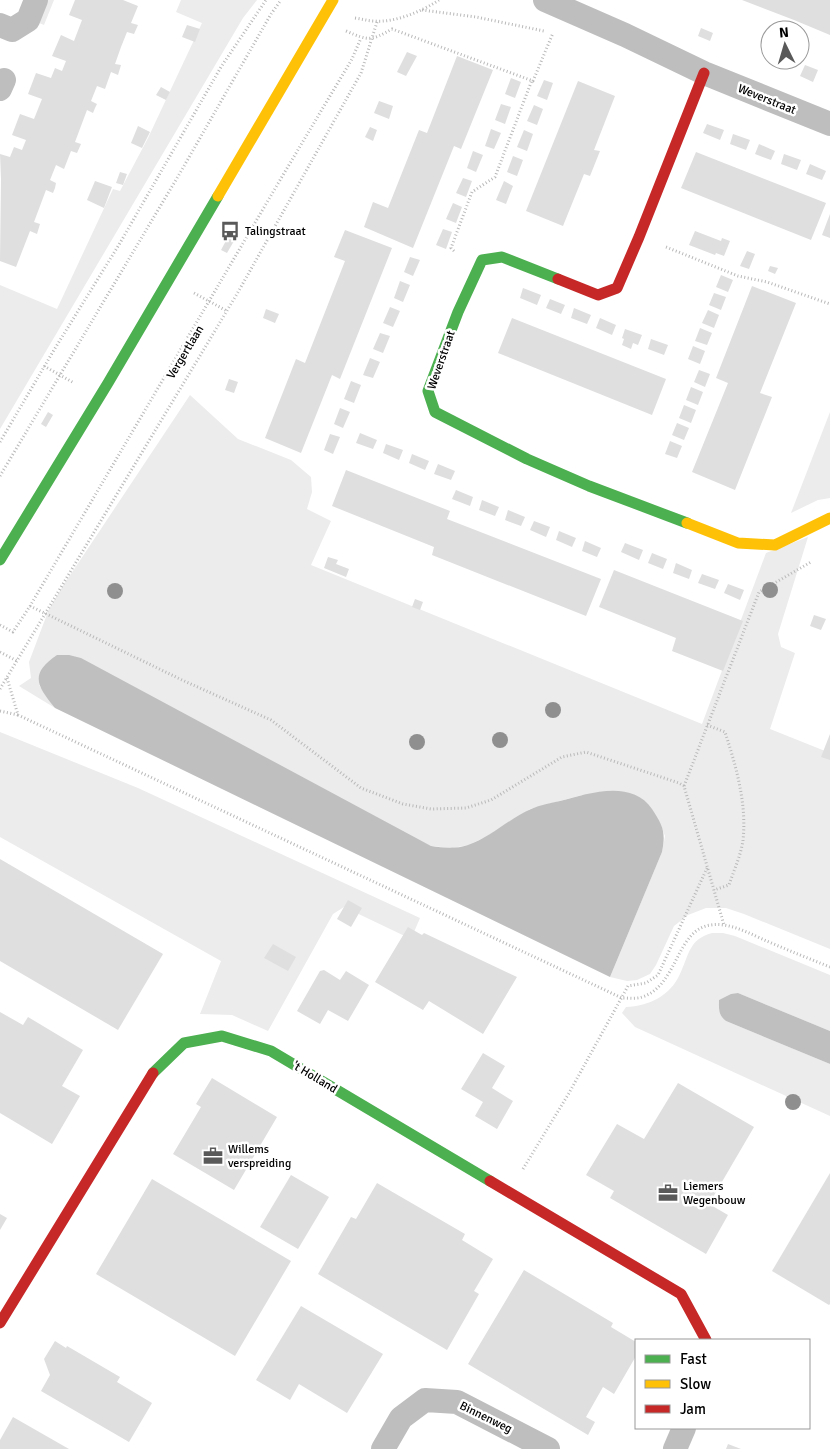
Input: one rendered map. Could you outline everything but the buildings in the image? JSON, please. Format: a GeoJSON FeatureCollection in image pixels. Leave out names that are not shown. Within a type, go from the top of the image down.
{"type":"FeatureCollection","features":[{"type":"Feature","properties":{"kind":"street"},"geometry":{"type":"LineString","coordinates":[[0,25],[12,30],[28,20],[36,0]]}},
{"type":"Feature","properties":{"kind":"street"},"geometry":{"type":"LineString","coordinates":[[0,560],[113,375],[333,0]]}},
{"type":"Feature","properties":{"kind":"street","name":"Weverstraat"},"geometry":{"type":"LineString","coordinates":[[545,0],[625,35],[704,73],[830,124]]}},
{"type":"Feature","properties":{"kind":"street","name":"Weverstraat"},"geometry":{"type":"LineString","coordinates":[[704,73],[639,237],[616,288],[598,295],[502,257],[482,260],[458,312],[428,391],[435,412],[527,459],[738,543],[774,545],[830,518]]}},
{"type":"Feature","properties":{"kind":"street","name":"'t Holland"},"geometry":{"type":"LineString","coordinates":[[0,1323],[154,1073],[184,1043],[222,1036],[271,1051],[681,1294],[705,1339]]}},
{"type":"Feature","properties":{"kind":"street","name":"Binnenweg"},"geometry":{"type":"LineString","coordinates":[[383,1449],[401,1418],[425,1400],[457,1402],[548,1449]]}},
{"type":"Feature","properties":{"kind":"street"},"geometry":{"type":"LineString","coordinates":[[676,1449],[684,1429]]}},
{"type":"Feature","properties":{"kind":"path"},"geometry":{"type":"LineString","coordinates":[[0,442],[44,366],[120,243],[221,67],[266,0]]}},
{"type":"Feature","properties":{"kind":"path"},"geometry":{"type":"LineString","coordinates":[[0,476],[281,0]]}},
{"type":"Feature","properties":{"kind":"path"},"geometry":{"type":"LineString","coordinates":[[422,10],[439,0]]}},
{"type":"Feature","properties":{"kind":"path"},"geometry":{"type":"LineString","coordinates":[[422,10],[476,17],[561,34]]}},
{"type":"Feature","properties":{"kind":"path","name":"Vergertlaan"},"geometry":{"type":"LineString","coordinates":[[0,689],[227,311],[361,73],[377,22],[406,17],[422,10]]}},
{"type":"Feature","properties":{"kind":"path"},"geometry":{"type":"LineString","coordinates":[[322,20],[361,38],[371,40],[392,29],[532,80]]}},
{"type":"Feature","properties":{"kind":"path"},"geometry":{"type":"LineString","coordinates":[[477,273],[451,248],[472,192],[495,177],[532,80],[534,81],[553,32]]}},
{"type":"Feature","properties":{"kind":"path"},"geometry":{"type":"LineString","coordinates":[[0,625],[13,632],[30,606],[352,59],[361,38]]}},
{"type":"Feature","properties":{"kind":"path"},"geometry":{"type":"LineString","coordinates":[[639,237],[738,276],[767,282],[830,304]]}},
{"type":"Feature","properties":{"kind":"path"},"geometry":{"type":"LineString","coordinates":[[191,291],[227,311]]}},
{"type":"Feature","properties":{"kind":"path"},"geometry":{"type":"LineString","coordinates":[[44,366],[78,385]]}},
{"type":"Feature","properties":{"kind":"path"},"geometry":{"type":"LineString","coordinates":[[724,925],[684,786],[759,592],[814,560]]}},
{"type":"Feature","properties":{"kind":"path"},"geometry":{"type":"LineString","coordinates":[[30,606],[182,680],[271,720],[361,788],[403,804],[431,809],[466,808],[491,800],[562,757],[586,752],[684,786]]}},
{"type":"Feature","properties":{"kind":"path"},"geometry":{"type":"LineString","coordinates":[[0,652],[17,661]]}},
{"type":"Feature","properties":{"kind":"path"},"geometry":{"type":"LineString","coordinates":[[7,678],[18,715]]}},
{"type":"Feature","properties":{"kind":"path"},"geometry":{"type":"LineString","coordinates":[[0,711],[18,715],[622,998],[641,997],[652,992],[666,979],[694,932],[711,924],[724,925],[830,968]]}},
{"type":"Feature","properties":{"kind":"path"},"geometry":{"type":"LineString","coordinates":[[707,726],[724,732],[738,774],[743,819],[743,840],[729,885],[714,890]]}},
{"type":"Feature","properties":{"kind":"path"},"geometry":{"type":"LineString","coordinates":[[509,1193],[569,1093],[628,986],[646,983],[658,975],[708,867]]}},
{"type":"Feature","properties":{"kind":"shaded area"},"geometry":{"type":"Polygon","coordinates":[[[41,0],[54,0],[44,25],[32,20],[41,0]]]}},
{"type":"Feature","properties":{"kind":"shaded area"},"geometry":{"type":"Polygon","coordinates":[[[181,0],[257,0],[243,18],[0,429],[0,285],[57,309],[113,189],[120,191],[148,138],[202,23],[176,12],[181,0]]]}},
{"type":"Feature","properties":{"kind":"shaded area"},"geometry":{"type":"Polygon","coordinates":[[[190,395],[238,439],[291,460],[311,477],[312,492],[307,509],[331,521],[311,565],[702,724],[766,553],[808,537],[778,634],[781,647],[795,653],[770,729],[830,753],[830,949],[726,908],[706,908],[688,915],[674,926],[650,974],[637,980],[627,981],[610,977],[662,852],[665,836],[659,821],[582,795],[530,809],[491,834],[469,845],[452,848],[431,846],[39,685],[55,708],[19,686],[31,678],[29,662],[49,609],[190,395]]]}},
{"type":"Feature","properties":{"kind":"shaded area"},"geometry":{"type":"Polygon","coordinates":[[[830,412],[830,498],[818,500],[791,513],[830,412]]]}},
{"type":"Feature","properties":{"kind":"shaded area"},"geometry":{"type":"Polygon","coordinates":[[[57,655],[81,658],[431,846],[450,848],[468,845],[485,837],[516,817],[542,805],[597,792],[622,791],[633,794],[652,809],[661,825],[664,839],[662,852],[610,977],[55,708],[40,687],[39,674],[42,668],[57,655]]]}},
{"type":"Feature","properties":{"kind":"shaded area"},"geometry":{"type":"Polygon","coordinates":[[[0,732],[138,788],[420,918],[411,939],[344,907],[333,914],[268,1031],[232,1015],[200,1014],[221,961],[0,837],[0,732]]]}},
{"type":"Feature","properties":{"kind":"shaded area"},"geometry":{"type":"Polygon","coordinates":[[[712,933],[735,936],[830,975],[830,1031],[738,993],[719,1000],[719,1006],[720,1014],[726,1021],[830,1064],[830,1116],[635,1027],[622,1013],[626,1007],[643,1005],[665,994],[676,982],[694,944],[699,939],[712,933]]]}},
{"type":"Feature","properties":{"kind":"shaded area"},"geometry":{"type":"Polygon","coordinates":[[[738,993],[830,1031],[830,1064],[723,1019],[720,1014],[719,1000],[738,993]]]}},
{"type":"Feature","properties":{"kind":"traffic: fast"},"geometry":{"type":"LineString","coordinates":[[0,560],[108,383],[218,196]]}},
{"type":"Feature","properties":{"kind":"traffic: fast"},"geometry":{"type":"LineString","coordinates":[[558,279],[502,257],[482,260],[458,312],[428,391],[435,412],[527,459],[589,486],[687,523]]}},
{"type":"Feature","properties":{"kind":"traffic: fast"},"geometry":{"type":"LineString","coordinates":[[153,1073],[184,1043],[222,1036],[271,1051],[490,1181]]}},
{"type":"Feature","properties":{"kind":"traffic: slow"},"geometry":{"type":"LineString","coordinates":[[218,196],[333,0]]}},
{"type":"Feature","properties":{"kind":"traffic: slow"},"geometry":{"type":"LineString","coordinates":[[687,523],[738,543],[775,545],[830,518]]}},
{"type":"Feature","properties":{"kind":"traffic: jam"},"geometry":{"type":"LineString","coordinates":[[558,279],[598,295],[617,288],[704,73]]}},
{"type":"Feature","properties":{"kind":"traffic: jam"},"geometry":{"type":"LineString","coordinates":[[0,1323],[153,1073]]}},
{"type":"Feature","properties":{"kind":"traffic: jam"},"geometry":{"type":"LineString","coordinates":[[490,1181],[681,1294],[705,1339]]}},
{"type":"Feature","properties":{"kind":"place","name":"Talingstraat"},"geometry":{"type":"Point","coordinates":[230,231]}},
{"type":"Feature","properties":{"kind":"place","name":"Willems verspreiding"},"geometry":{"type":"Point","coordinates":[213,1156]}},
{"type":"Feature","properties":{"kind":"place","name":"Liemers Wegenbouw"},"geometry":{"type":"Point","coordinates":[668,1193]}}]}
